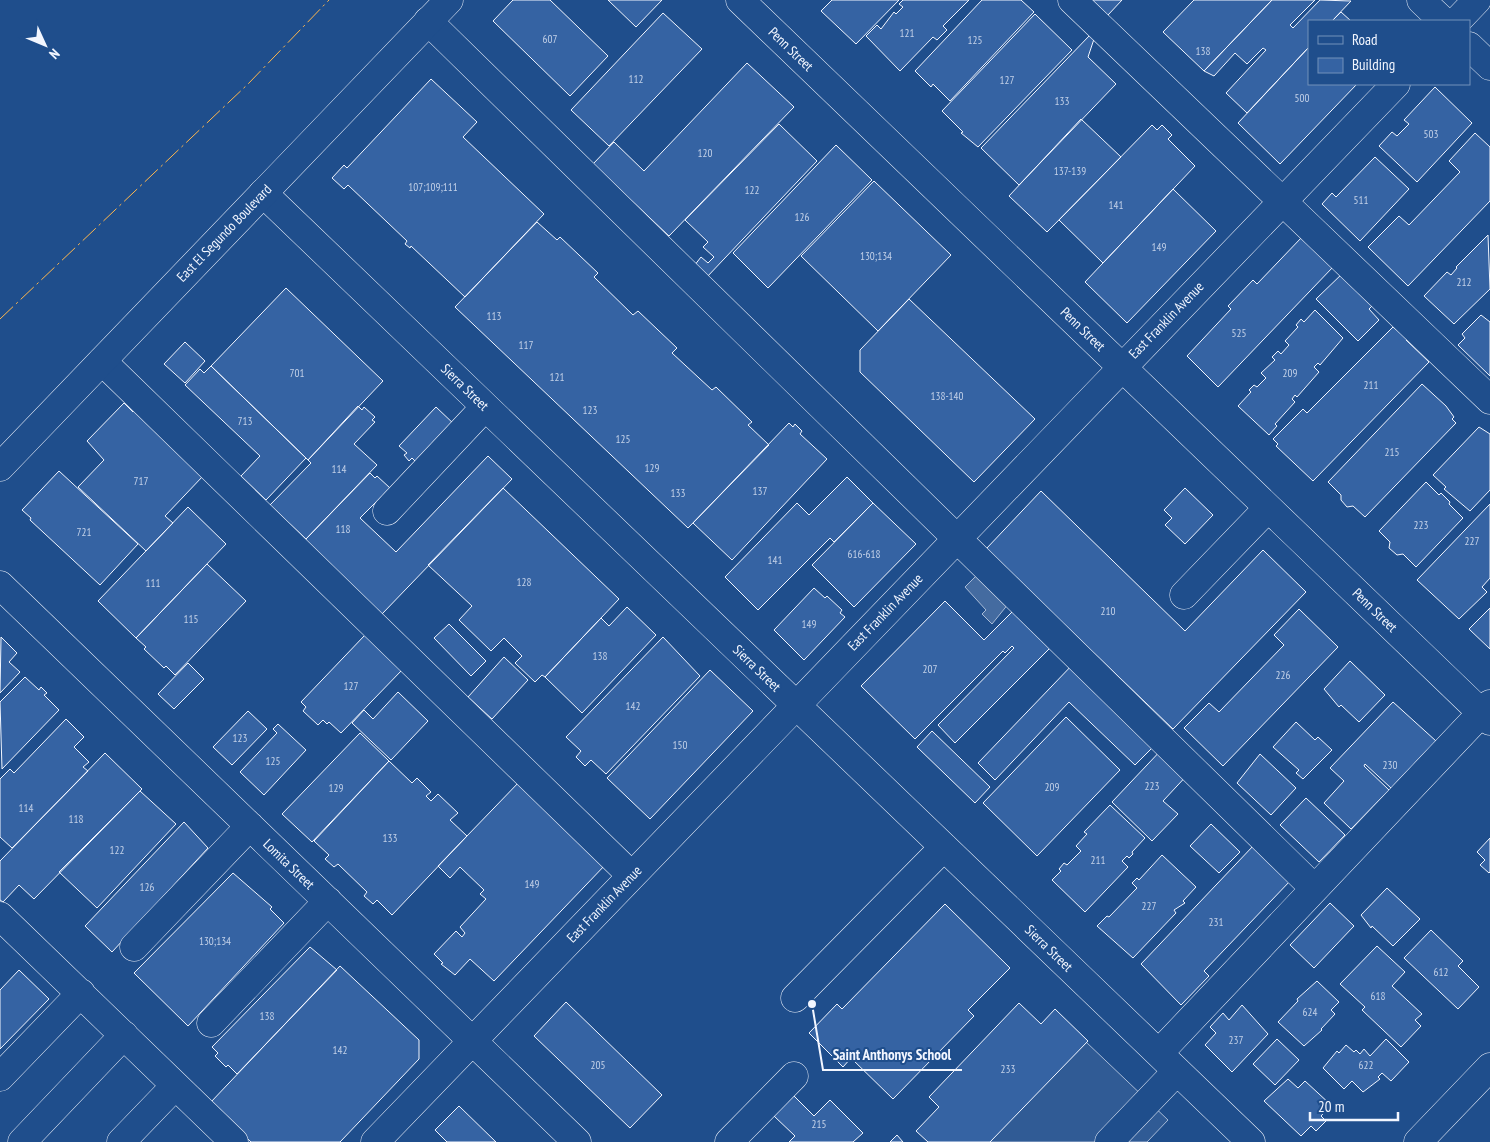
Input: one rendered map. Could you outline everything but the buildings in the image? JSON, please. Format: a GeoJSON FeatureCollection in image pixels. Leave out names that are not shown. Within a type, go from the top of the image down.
{"type":"FeatureCollection","features":[{"type":"Feature","properties":{"kind":"street","name":"East El Segundo Boulevard"},"geometry":{"type":"LineString","coordinates":[[0,467],[449,0]]}},
{"type":"Feature","properties":{"kind":"street","name":"Penn Street"},"geometry":{"type":"LineString","coordinates":[[740,0],[1268,508],[1487,712]]}},
{"type":"Feature","properties":{"kind":"street"},"geometry":{"type":"LineString","coordinates":[[1072,0],[1490,400]]}},
{"type":"Feature","properties":{"kind":"street"},"geometry":{"type":"LineString","coordinates":[[1421,0],[1442,20]]}},
{"type":"Feature","properties":{"kind":"street"},"geometry":{"type":"LineString","coordinates":[[1458,20],[1477,0]]}},
{"type":"Feature","properties":{"kind":"street"},"geometry":{"type":"LineString","coordinates":[[428,21],[1314,888]]}},
{"type":"Feature","properties":{"kind":"street"},"geometry":{"type":"LineString","coordinates":[[1470,47],[1490,66]]}},
{"type":"Feature","properties":{"kind":"street","name":"East Franklin Avenue"},"geometry":{"type":"LineString","coordinates":[[375,1142],[1395,85]]}},
{"type":"Feature","properties":{"kind":"street","name":"Sierra Street"},"geometry":{"type":"LineString","coordinates":[[263,193],[1252,1142]]}},
{"type":"Feature","properties":{"kind":"street"},"geometry":{"type":"LineString","coordinates":[[102,361],[632,875]]}},
{"type":"Feature","properties":{"kind":"street"},"geometry":{"type":"LineString","coordinates":[[387,511],[485,406]]}},
{"type":"Feature","properties":{"kind":"street"},"geometry":{"type":"LineString","coordinates":[[1184,595],[1268,508]]}},
{"type":"Feature","properties":{"kind":"street","name":"Lomita Street"},"geometry":{"type":"LineString","coordinates":[[0,585],[577,1142]]}},
{"type":"Feature","properties":{"kind":"street"},"geometry":{"type":"LineString","coordinates":[[1109,1142],[1168,1062],[1314,888],[1487,712]]}},
{"type":"Feature","properties":{"kind":"street"},"geometry":{"type":"LineString","coordinates":[[134,947],[250,826]]}},
{"type":"Feature","properties":{"kind":"street"},"geometry":{"type":"LineString","coordinates":[[795,998],[944,847]]}},
{"type":"Feature","properties":{"kind":"street"},"geometry":{"type":"LineString","coordinates":[[210,1023],[328,901]]}},
{"type":"Feature","properties":{"kind":"street"},"geometry":{"type":"LineString","coordinates":[[0,916],[234,1142]]}},
{"type":"Feature","properties":{"kind":"street"},"geometry":{"type":"LineString","coordinates":[[0,1078],[81,993]]}},
{"type":"Feature","properties":{"kind":"street"},"geometry":{"type":"LineString","coordinates":[[22,1142],[124,1035]]}},
{"type":"Feature","properties":{"kind":"street"},"geometry":{"type":"LineString","coordinates":[[1418,1142],[1490,1067]]}},
{"type":"Feature","properties":{"kind":"street"},"geometry":{"type":"LineString","coordinates":[[729,1142],[794,1076]]}},
{"type":"Feature","properties":{"kind":"street"},"geometry":{"type":"LineString","coordinates":[[121,1142],[175,1086]]}},
{"type":"Feature","properties":{"kind":"shaded area"},"geometry":{"type":"Polygon","coordinates":[[[980,572],[1009,603],[992,624],[982,614],[986,610],[965,587],[980,572]]]}},
{"type":"Feature","properties":{"kind":"shaded area"},"geometry":{"type":"Polygon","coordinates":[[[1085,1041],[1168,1120],[1147,1142],[988,1142],[1085,1041]]]}},
{"type":"Feature","properties":{"kind":"power"},"geometry":{"type":"LineString","coordinates":[[0,319],[248,84],[329,0]]}},
{"type":"Feature","properties":{"kind":"place","name":"Saint Anthonys School"},"geometry":{"type":"Point","coordinates":[812,1004]}}]}
